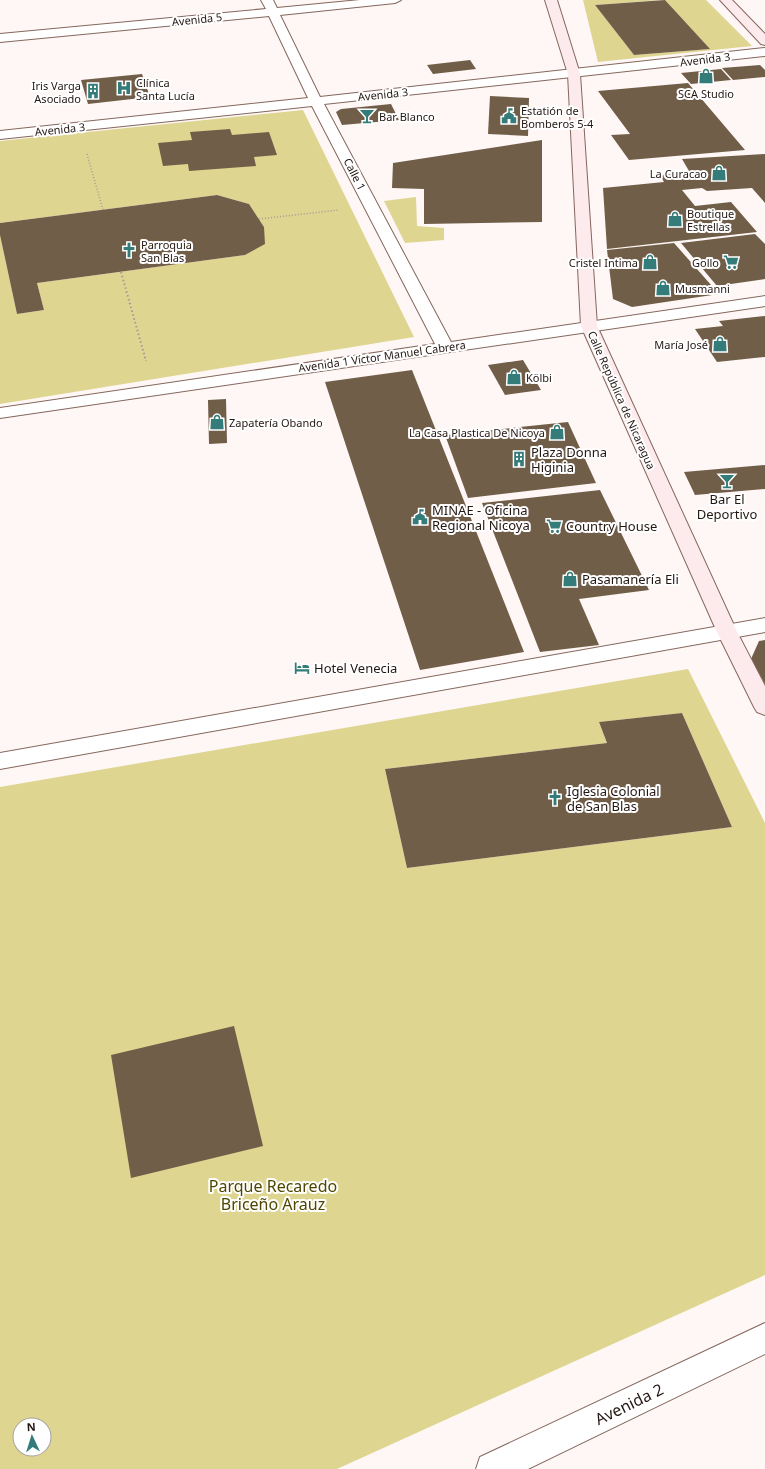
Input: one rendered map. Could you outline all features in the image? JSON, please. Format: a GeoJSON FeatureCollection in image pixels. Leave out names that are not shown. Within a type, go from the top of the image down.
{"type":"FeatureCollection","features":[{"type":"Feature","properties":{"kind":"main road","name":"Calle República de Nicaragua"},"geometry":{"type":"LineString","coordinates":[[551,0],[574,74],[589,326],[727,632],[765,707]]}},
{"type":"Feature","properties":{"kind":"main road"},"geometry":{"type":"LineString","coordinates":[[726,0],[765,41]]}},
{"type":"Feature","properties":{"kind":"street","name":"Avenida 5"},"geometry":{"type":"LineString","coordinates":[[0,38],[270,6],[395,0]]}},
{"type":"Feature","properties":{"kind":"street","name":"Calle 1"},"geometry":{"type":"LineString","coordinates":[[270,6],[316,101],[445,347]]}},
{"type":"Feature","properties":{"kind":"street","name":"Avenida 3"},"geometry":{"type":"LineString","coordinates":[[0,135],[574,74],[765,52]]}},
{"type":"Feature","properties":{"kind":"street","name":"Avenida 1 Víctor Manuel Cabrera"},"geometry":{"type":"LineString","coordinates":[[0,413],[765,301]]}},
{"type":"Feature","properties":{"kind":"street"},"geometry":{"type":"LineString","coordinates":[[0,761],[765,625]]}},
{"type":"Feature","properties":{"kind":"street","name":"Avenida 2"},"geometry":{"type":"LineString","coordinates":[[492,1469],[765,1338]]}},
{"type":"Feature","properties":{"kind":"path"},"geometry":{"type":"LineString","coordinates":[[79,127],[103,210]]}},
{"type":"Feature","properties":{"kind":"path"},"geometry":{"type":"LineString","coordinates":[[259,219],[371,206]]}},
{"type":"Feature","properties":{"kind":"path"},"geometry":{"type":"LineString","coordinates":[[121,272],[154,390]]}},
{"type":"Feature","properties":{"kind":"green space"},"geometry":{"type":"Polygon","coordinates":[[[583,0],[661,0],[595,5],[634,55],[709,49],[665,0],[706,0],[752,46],[598,62],[583,0]]]}},
{"type":"Feature","properties":{"kind":"green space"},"geometry":{"type":"Polygon","coordinates":[[[303,110],[414,337],[0,404],[0,235],[17,314],[44,310],[37,283],[245,255],[264,244],[264,227],[249,204],[217,195],[0,223],[0,141],[303,110]]]}},
{"type":"Feature","properties":{"kind":"green space"},"geometry":{"type":"Polygon","coordinates":[[[416,197],[417,226],[444,228],[444,240],[405,243],[384,201],[416,197]]]}},
{"type":"Feature","properties":{"kind":"green space","name":"Parque Recaredo Briceño Arauz"},"geometry":{"type":"Polygon","coordinates":[[[688,669],[765,823],[765,1275],[337,1469],[0,1469],[0,787],[688,669]],[[682,713],[599,722],[607,743],[385,769],[407,868],[732,827],[682,713]]]}},
{"type":"Feature","properties":{"kind":"building"},"geometry":{"type":"Polygon","coordinates":[[[665,0],[710,49],[634,55],[595,5],[665,0]]]}},
{"type":"Feature","properties":{"kind":"building"},"geometry":{"type":"Polygon","coordinates":[[[470,60],[476,69],[433,74],[427,65],[470,60]]]}},
{"type":"Feature","properties":{"kind":"building"},"geometry":{"type":"Polygon","coordinates":[[[760,65],[765,70],[765,77],[733,80],[722,68],[760,65]]]}},
{"type":"Feature","properties":{"kind":"building","name":"SCA Studio"},"geometry":{"type":"Polygon","coordinates":[[[721,69],[731,80],[691,84],[681,73],[721,69]]]}},
{"type":"Feature","properties":{"kind":"building","name":"Clínica Santa Lucía"},"geometry":{"type":"Polygon","coordinates":[[[142,74],[150,97],[88,104],[81,80],[142,74]]]}},
{"type":"Feature","properties":{"kind":"building"},"geometry":{"type":"Polygon","coordinates":[[[688,83],[745,150],[629,160],[611,135],[630,134],[598,91],[688,83]]]}},
{"type":"Feature","properties":{"kind":"building","name":"Estatión de Bomberos 5-4"},"geometry":{"type":"Polygon","coordinates":[[[490,96],[529,98],[528,136],[488,134],[490,96]]]}},
{"type":"Feature","properties":{"kind":"building","name":"Bar Blanco"},"geometry":{"type":"Polygon","coordinates":[[[391,104],[399,120],[342,125],[336,112],[341,109],[391,104]]]}},
{"type":"Feature","properties":{"kind":"building"},"geometry":{"type":"Polygon","coordinates":[[[230,129],[232,135],[269,132],[277,155],[254,157],[256,166],[189,171],[188,164],[163,166],[158,143],[192,140],[190,132],[230,129]]]}},
{"type":"Feature","properties":{"kind":"building"},"geometry":{"type":"Polygon","coordinates":[[[542,140],[542,222],[424,224],[424,189],[392,188],[393,163],[542,140]]]}},
{"type":"Feature","properties":{"kind":"building","name":"Boutique Estrellas"},"geometry":{"type":"Polygon","coordinates":[[[765,154],[765,203],[752,188],[707,191],[702,188],[682,190],[695,206],[731,202],[757,232],[607,249],[603,188],[664,182],[660,175],[689,171],[682,159],[765,154]]]}},
{"type":"Feature","properties":{"kind":"building","name":"Parroquia San Blas"},"geometry":{"type":"Polygon","coordinates":[[[217,195],[249,204],[264,227],[265,244],[245,255],[37,283],[44,310],[17,314],[0,235],[0,223],[217,195]]]}},
{"type":"Feature","properties":{"kind":"building","name":"Gollo"},"geometry":{"type":"Polygon","coordinates":[[[755,234],[765,244],[765,279],[717,286],[681,243],[755,234]]]}},
{"type":"Feature","properties":{"kind":"building"},"geometry":{"type":"Polygon","coordinates":[[[674,243],[719,294],[632,307],[613,299],[607,250],[674,243]]]}},
{"type":"Feature","properties":{"kind":"building"},"geometry":{"type":"Polygon","coordinates":[[[765,316],[765,357],[717,362],[695,329],[723,326],[719,321],[765,316]]]}},
{"type":"Feature","properties":{"kind":"building","name":"Kölbi"},"geometry":{"type":"Polygon","coordinates":[[[523,360],[541,390],[505,395],[488,365],[523,360]]]}},
{"type":"Feature","properties":{"kind":"building","name":"MINAE - Oficina Regional Nicoya"},"geometry":{"type":"Polygon","coordinates":[[[412,370],[524,652],[420,670],[325,382],[412,370]]]}},
{"type":"Feature","properties":{"kind":"building","name":"Zapatería Obando"},"geometry":{"type":"Polygon","coordinates":[[[226,399],[227,443],[209,444],[208,400],[226,399]]]}},
{"type":"Feature","properties":{"kind":"building","name":"Plaza Donna Higinia"},"geometry":{"type":"Polygon","coordinates":[[[568,422],[596,483],[468,498],[445,435],[568,422]]]}},
{"type":"Feature","properties":{"kind":"building","name":"Bar El Deportivo"},"geometry":{"type":"Polygon","coordinates":[[[765,465],[765,489],[695,495],[684,472],[765,465]]]}},
{"type":"Feature","properties":{"kind":"building"},"geometry":{"type":"Polygon","coordinates":[[[600,490],[649,590],[579,599],[599,645],[540,652],[482,503],[600,490]]]}},
{"type":"Feature","properties":{"kind":"building"},"geometry":{"type":"Polygon","coordinates":[[[765,640],[765,684],[751,659],[759,641],[765,640]]]}},
{"type":"Feature","properties":{"kind":"building","name":"Iglesia Colonial de San Blas"},"geometry":{"type":"Polygon","coordinates":[[[682,713],[732,827],[407,868],[385,769],[607,743],[599,722],[682,713]]]}},
{"type":"Feature","properties":{"kind":"building"},"geometry":{"type":"Polygon","coordinates":[[[234,1026],[263,1146],[131,1178],[111,1055],[234,1026]]]}},
{"type":"Feature","properties":{"kind":"place","name":"SCA Studio"},"geometry":{"type":"Point","coordinates":[706,76]}},
{"type":"Feature","properties":{"kind":"place","name":"Clínica Santa Lucía"},"geometry":{"type":"Point","coordinates":[124,88]}},
{"type":"Feature","properties":{"kind":"place","name":"Iris Varga Asociado"},"geometry":{"type":"Point","coordinates":[93,91]}},
{"type":"Feature","properties":{"kind":"place","name":"Bar Blanco"},"geometry":{"type":"Point","coordinates":[367,116]}},
{"type":"Feature","properties":{"kind":"place","name":"Estatión de Bomberos 5-4"},"geometry":{"type":"Point","coordinates":[509,116]}},
{"type":"Feature","properties":{"kind":"place","name":"La Curacao"},"geometry":{"type":"Point","coordinates":[719,173]}},
{"type":"Feature","properties":{"kind":"place","name":"Boutique Estrellas"},"geometry":{"type":"Point","coordinates":[675,219]}},
{"type":"Feature","properties":{"kind":"place","name":"Parroquia San Blas"},"geometry":{"type":"Point","coordinates":[129,250]}},
{"type":"Feature","properties":{"kind":"place","name":"Cristel Intima"},"geometry":{"type":"Point","coordinates":[650,262]}},
{"type":"Feature","properties":{"kind":"place","name":"Gollo"},"geometry":{"type":"Point","coordinates":[731,262]}},
{"type":"Feature","properties":{"kind":"place","name":"Musmanni"},"geometry":{"type":"Point","coordinates":[663,288]}},
{"type":"Feature","properties":{"kind":"place","name":"María José"},"geometry":{"type":"Point","coordinates":[720,344]}},
{"type":"Feature","properties":{"kind":"place","name":"Kölbi"},"geometry":{"type":"Point","coordinates":[514,377]}},
{"type":"Feature","properties":{"kind":"place","name":"Zapatería Obando"},"geometry":{"type":"Point","coordinates":[217,422]}},
{"type":"Feature","properties":{"kind":"place","name":"La Casa Plastica De Nicoya"},"geometry":{"type":"Point","coordinates":[557,432]}},
{"type":"Feature","properties":{"kind":"place","name":"Plaza Donna Higinia"},"geometry":{"type":"Point","coordinates":[519,459]}},
{"type":"Feature","properties":{"kind":"place","name":"Bar El Deportivo"},"geometry":{"type":"Point","coordinates":[727,481]}},
{"type":"Feature","properties":{"kind":"place","name":"MINAE - Oficina Regional Nicoya"},"geometry":{"type":"Point","coordinates":[420,517]}},
{"type":"Feature","properties":{"kind":"place","name":"Country House"},"geometry":{"type":"Point","coordinates":[554,526]}},
{"type":"Feature","properties":{"kind":"place","name":"Pasamanería Eli"},"geometry":{"type":"Point","coordinates":[570,579]}},
{"type":"Feature","properties":{"kind":"place","name":"Hotel Venecia"},"geometry":{"type":"Point","coordinates":[302,668]}},
{"type":"Feature","properties":{"kind":"place","name":"Iglesia Colonial de San Blas"},"geometry":{"type":"Point","coordinates":[555,798]}}]}
